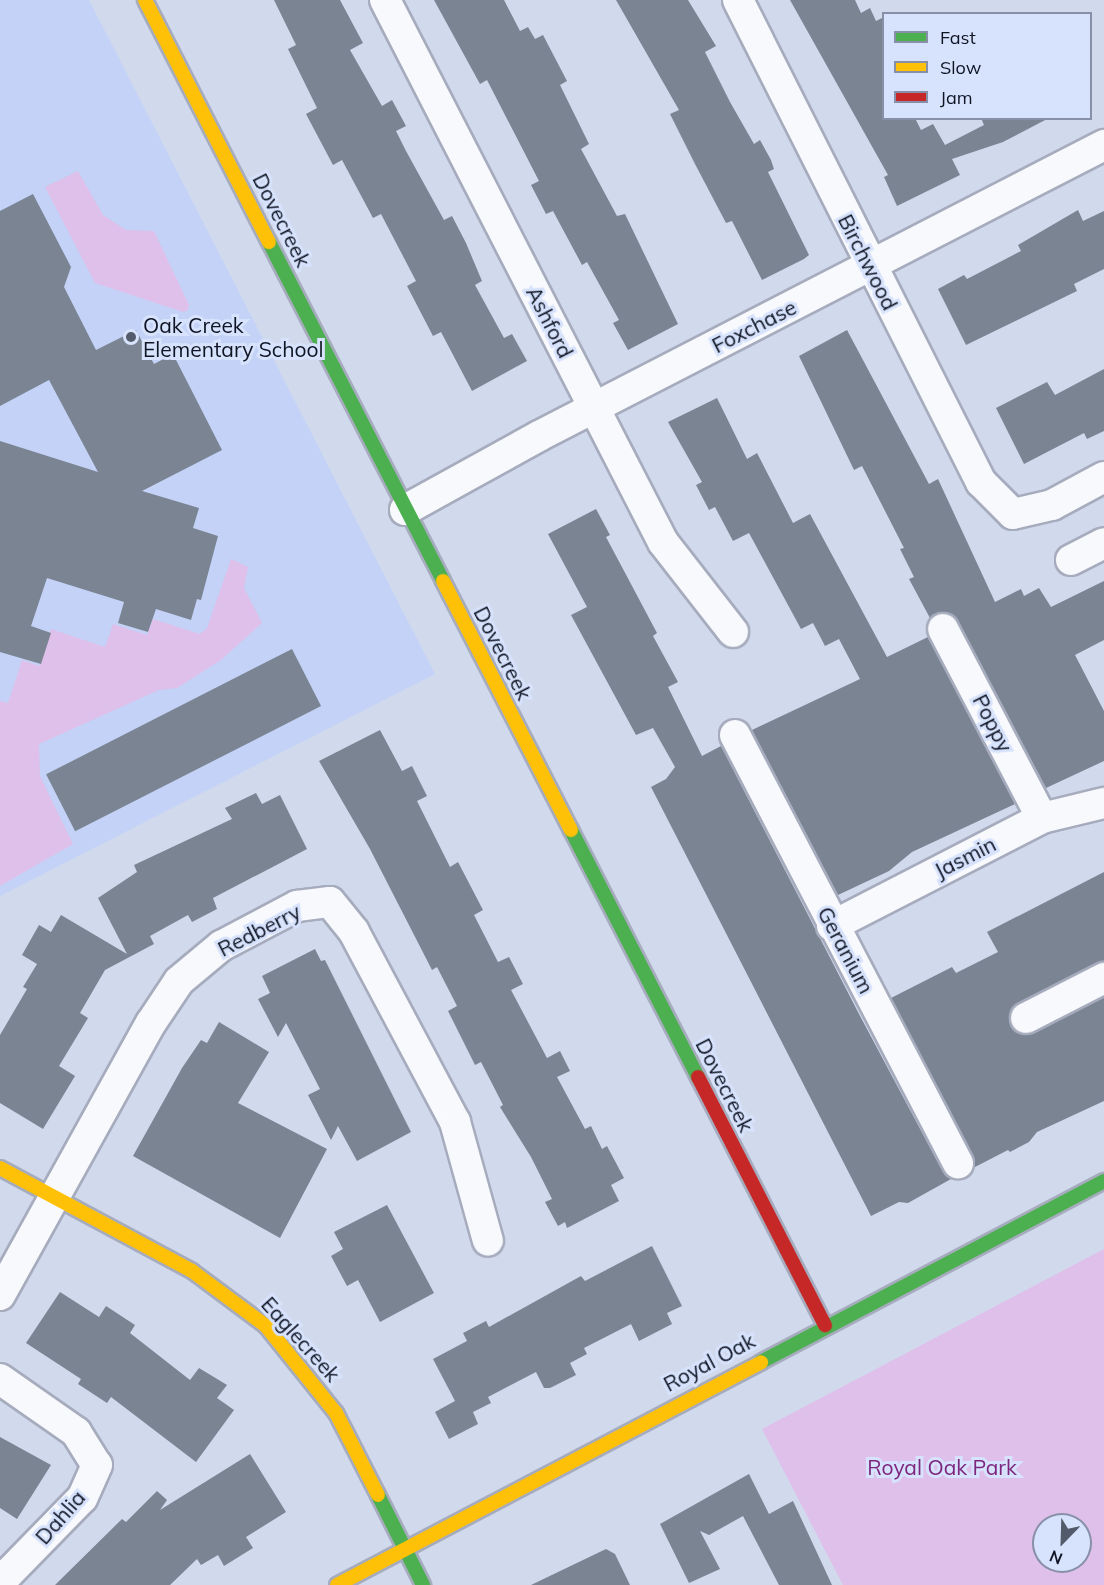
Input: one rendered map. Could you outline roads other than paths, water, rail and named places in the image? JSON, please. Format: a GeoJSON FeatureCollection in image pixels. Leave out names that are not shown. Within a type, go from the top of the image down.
{"type":"FeatureCollection","features":[{"type":"Feature","properties":{"kind":"street","name":"Dovecreek"},"geometry":{"type":"LineString","coordinates":[[145,0],[825,1325]]}},
{"type":"Feature","properties":{"kind":"street","name":"Ashford"},"geometry":{"type":"LineString","coordinates":[[385,0],[663,542],[733,632]]}},
{"type":"Feature","properties":{"kind":"street","name":"Birchwood"},"geometry":{"type":"LineString","coordinates":[[738,0],[981,482],[1013,514],[1052,505],[1104,477]]}},
{"type":"Feature","properties":{"kind":"street","name":"Foxchase"},"geometry":{"type":"LineString","coordinates":[[405,510],[594,408],[1104,145]]}},
{"type":"Feature","properties":{"kind":"street"},"geometry":{"type":"LineString","coordinates":[[1071,560],[1104,543]]}},
{"type":"Feature","properties":{"kind":"street","name":"Poppy"},"geometry":{"type":"LineString","coordinates":[[944,629],[1042,818]]}},
{"type":"Feature","properties":{"kind":"street","name":"Geranium"},"geometry":{"type":"LineString","coordinates":[[735,735],[832,926],[958,1164]]}},
{"type":"Feature","properties":{"kind":"street","name":"Jasmin"},"geometry":{"type":"LineString","coordinates":[[832,926],[1042,818],[1104,803]]}},
{"type":"Feature","properties":{"kind":"street","name":"Redberry"},"geometry":{"type":"LineString","coordinates":[[52,1197],[179,981],[221,946],[297,906],[330,902],[354,932],[455,1122],[488,1241]]}},
{"type":"Feature","properties":{"kind":"street"},"geometry":{"type":"LineString","coordinates":[[1026,1018],[1104,978]]}},
{"type":"Feature","properties":{"kind":"street","name":"Eaglecreek"},"geometry":{"type":"LineString","coordinates":[[0,1168],[192,1271],[266,1326],[336,1413],[423,1585]]}},
{"type":"Feature","properties":{"kind":"street","name":"Royal Oak"},"geometry":{"type":"LineString","coordinates":[[337,1585],[825,1325],[1104,1181]]}},
{"type":"Feature","properties":{"kind":"street"},"geometry":{"type":"LineString","coordinates":[[0,1295],[52,1197]]}},
{"type":"Feature","properties":{"kind":"street","name":"Dahlia"},"geometry":{"type":"LineString","coordinates":[[0,1379],[76,1432],[97,1465],[82,1498],[0,1582]]}},
{"type":"Feature","properties":{"kind":"place","name":"Oak Creek Elementary School"},"geometry":{"type":"Point","coordinates":[131,337]}},
{"type":"Feature","properties":{"kind":"park label","name":"Royal Oak Park"},"geometry":{"type":"Point","coordinates":[942,1467]}}]}
